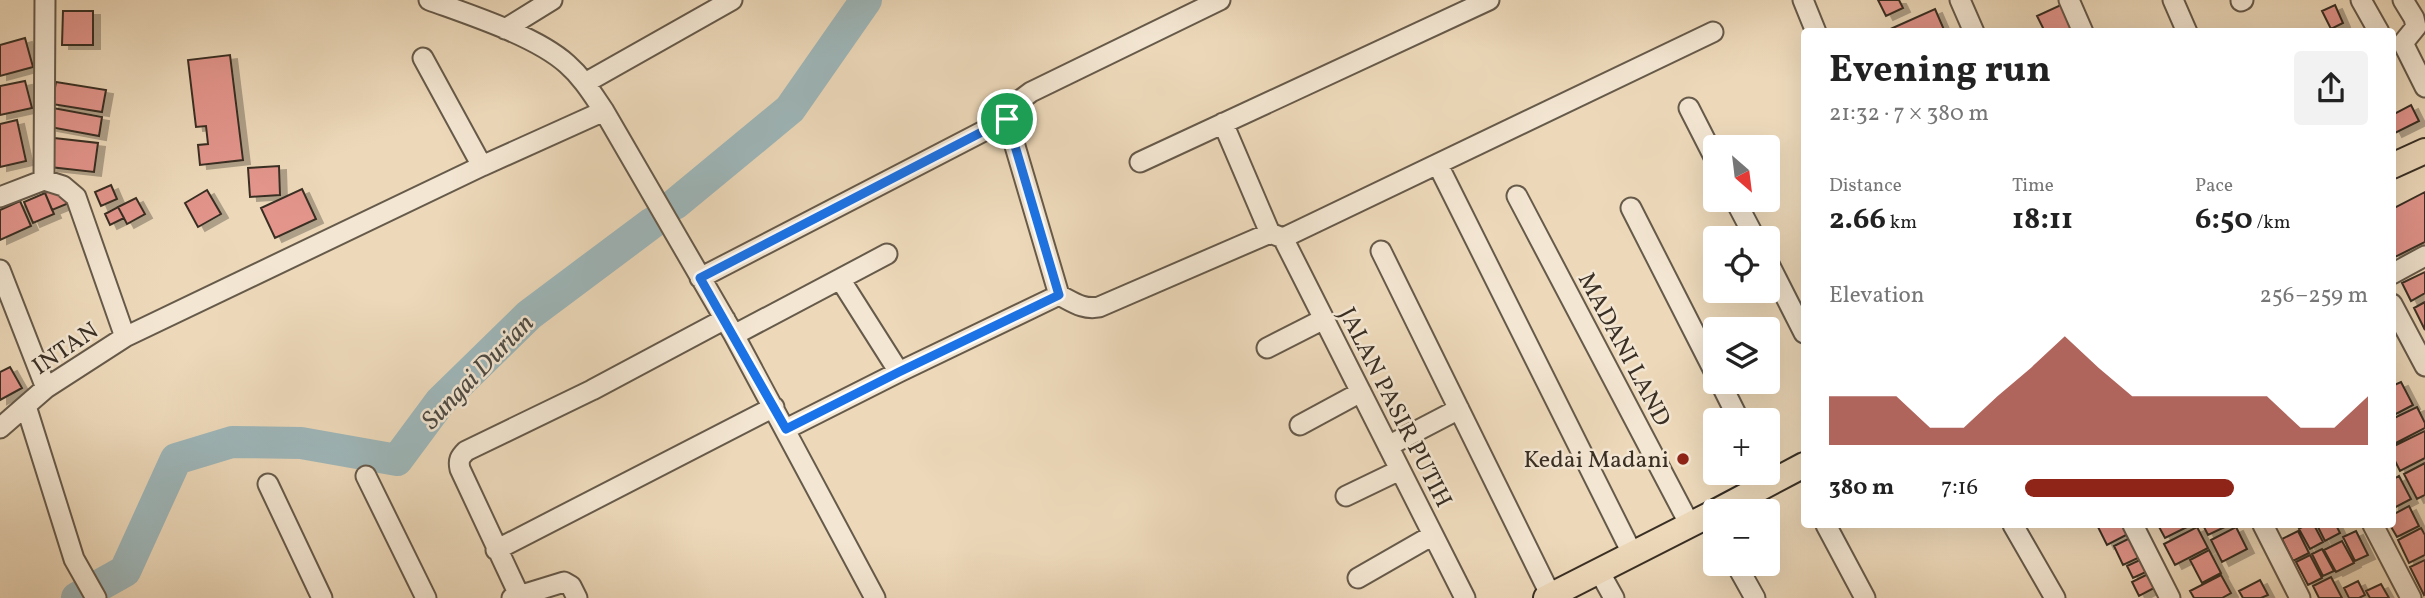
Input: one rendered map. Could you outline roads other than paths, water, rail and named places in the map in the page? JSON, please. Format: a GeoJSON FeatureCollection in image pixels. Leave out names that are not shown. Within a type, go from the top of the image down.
{"type":"FeatureCollection","features":[{"type":"Feature","properties":{"kind":"main road"},"geometry":{"type":"LineString","coordinates":[[2396,164],[2425,151]]}},
{"type":"Feature","properties":{"kind":"main road"},"geometry":{"type":"LineString","coordinates":[[1780,476],[1801,472]]}},
{"type":"Feature","properties":{"kind":"main road"},"geometry":{"type":"LineString","coordinates":[[1738,499],[1758,485]]}},
{"type":"Feature","properties":{"kind":"main road"},"geometry":{"type":"LineString","coordinates":[[1548,597],[1703,521]]}},
{"type":"Feature","properties":{"kind":"street"},"geometry":{"type":"LineString","coordinates":[[44,180],[45,0]]}},
{"type":"Feature","properties":{"kind":"street"},"geometry":{"type":"LineString","coordinates":[[429,0],[505,29],[566,63],[585,83],[604,111],[729,327],[875,598]]}},
{"type":"Feature","properties":{"kind":"street"},"geometry":{"type":"LineString","coordinates":[[505,29],[552,0]]}},
{"type":"Feature","properties":{"kind":"street"},"geometry":{"type":"LineString","coordinates":[[585,83],[732,0]]}},
{"type":"Feature","properties":{"kind":"street"},"geometry":{"type":"LineString","coordinates":[[700,278],[1007,119],[1015,104],[1031,92],[1220,0]]}},
{"type":"Feature","properties":{"kind":"street"},"geometry":{"type":"LineString","coordinates":[[1140,162],[1489,0]]}},
{"type":"Feature","properties":{"kind":"street"},"geometry":{"type":"LineString","coordinates":[[1803,0],[1814,28]]}},
{"type":"Feature","properties":{"kind":"street"},"geometry":{"type":"LineString","coordinates":[[1960,0],[1972,28]]}},
{"type":"Feature","properties":{"kind":"street"},"geometry":{"type":"LineString","coordinates":[[2069,0],[2081,28]]}},
{"type":"Feature","properties":{"kind":"street"},"geometry":{"type":"LineString","coordinates":[[2173,0],[2185,28]]}},
{"type":"Feature","properties":{"kind":"street"},"geometry":{"type":"LineString","coordinates":[[2361,0],[2377,28]]}},
{"type":"Feature","properties":{"kind":"street"},"geometry":{"type":"LineString","coordinates":[[2403,0],[2414,18],[2416,27],[2398,42],[2425,87]]}},
{"type":"Feature","properties":{"kind":"street"},"geometry":{"type":"LineString","coordinates":[[1007,119],[1059,295],[1080,307],[1090,309],[1277,235],[1438,165],[1713,32]]}},
{"type":"Feature","properties":{"kind":"street"},"geometry":{"type":"LineString","coordinates":[[423,58],[482,166]]}},
{"type":"Feature","properties":{"kind":"street"},"geometry":{"type":"LineString","coordinates":[[1689,108],[1703,135]]}},
{"type":"Feature","properties":{"kind":"street","name":"INTAN"},"geometry":{"type":"LineString","coordinates":[[0,428],[46,388],[125,337],[482,166],[604,111]]}},
{"type":"Feature","properties":{"kind":"street","name":"JALAN PASIR PUTIH"},"geometry":{"type":"LineString","coordinates":[[1223,123],[1277,235],[1324,319],[1465,598]]}},
{"type":"Feature","properties":{"kind":"street"},"geometry":{"type":"LineString","coordinates":[[1438,165],[1633,555]]}},
{"type":"Feature","properties":{"kind":"street"},"geometry":{"type":"LineString","coordinates":[[0,197],[44,180],[63,186],[76,197],[125,337]]}},
{"type":"Feature","properties":{"kind":"street","name":"MADANI LAND"},"geometry":{"type":"LineString","coordinates":[[1517,196],[1703,508]]}},
{"type":"Feature","properties":{"kind":"street"},"geometry":{"type":"LineString","coordinates":[[1630,208],[1703,350]]}},
{"type":"Feature","properties":{"kind":"street"},"geometry":{"type":"LineString","coordinates":[[1381,251],[1548,597]]}},
{"type":"Feature","properties":{"kind":"street"},"geometry":{"type":"LineString","coordinates":[[574,592],[564,582],[515,596],[460,469],[458,462],[461,456],[466,451],[592,390],[840,279],[887,254]]}},
{"type":"Feature","properties":{"kind":"street"},"geometry":{"type":"LineString","coordinates":[[2396,272],[2425,256]]}},
{"type":"Feature","properties":{"kind":"street"},"geometry":{"type":"LineString","coordinates":[[0,270],[46,388]]}},
{"type":"Feature","properties":{"kind":"street"},"geometry":{"type":"LineString","coordinates":[[840,279],[899,372]]}},
{"type":"Feature","properties":{"kind":"street"},"geometry":{"type":"LineString","coordinates":[[1780,286],[1801,327]]}},
{"type":"Feature","properties":{"kind":"street"},"geometry":{"type":"LineString","coordinates":[[786,429],[1059,295]]}},
{"type":"Feature","properties":{"kind":"street"},"geometry":{"type":"LineString","coordinates":[[2396,312],[2425,366]]}},
{"type":"Feature","properties":{"kind":"street"},"geometry":{"type":"LineString","coordinates":[[1266,348],[1324,319]]}},
{"type":"Feature","properties":{"kind":"street"},"geometry":{"type":"LineString","coordinates":[[1300,425],[1361,391]]}},
{"type":"Feature","properties":{"kind":"street"},"geometry":{"type":"LineString","coordinates":[[26,406],[81,575],[96,598]]}},
{"type":"Feature","properties":{"kind":"street"},"geometry":{"type":"LineString","coordinates":[[496,550],[774,407]]}},
{"type":"Feature","properties":{"kind":"street"},"geometry":{"type":"LineString","coordinates":[[1388,446],[1459,409]]}},
{"type":"Feature","properties":{"kind":"street"},"geometry":{"type":"LineString","coordinates":[[1346,496],[1400,470]]}},
{"type":"Feature","properties":{"kind":"street"},"geometry":{"type":"LineString","coordinates":[[366,476],[426,598]]}},
{"type":"Feature","properties":{"kind":"street"},"geometry":{"type":"LineString","coordinates":[[268,484],[322,598]]}},
{"type":"Feature","properties":{"kind":"street"},"geometry":{"type":"LineString","coordinates":[[1828,528],[1865,598]]}},
{"type":"Feature","properties":{"kind":"street"},"geometry":{"type":"LineString","coordinates":[[2015,528],[2055,598]]}},
{"type":"Feature","properties":{"kind":"street"},"geometry":{"type":"LineString","coordinates":[[2135,528],[2170,598]]}},
{"type":"Feature","properties":{"kind":"street"},"geometry":{"type":"LineString","coordinates":[[2265,528],[2300,598]]}},
{"type":"Feature","properties":{"kind":"street"},"geometry":{"type":"LineString","coordinates":[[2375,528],[2411,598]]}},
{"type":"Feature","properties":{"kind":"street"},"geometry":{"type":"LineString","coordinates":[[1358,578],[1433,536]]}},
{"type":"Feature","properties":{"kind":"street"},"geometry":{"type":"LineString","coordinates":[[1599,571],[1614,598]]}},
{"type":"Feature","properties":{"kind":"street"},"geometry":{"type":"LineString","coordinates":[[1743,576],[1755,598]]}},
{"type":"Feature","properties":{"kind":"waterway","name":"Sungai Durian"},"geometry":{"type":"LineString","coordinates":[[675,204],[790,109],[866,0]]}},
{"type":"Feature","properties":{"kind":"waterway","name":"Sungai Durian"},"geometry":{"type":"LineString","coordinates":[[77,598],[125,571],[176,459],[232,442],[301,443],[397,460],[440,402],[529,315],[652,223]]}},
{"type":"Feature","properties":{"kind":"place","name":"Kedai Madani"},"geometry":{"type":"Point","coordinates":[1683,459]}}]}
